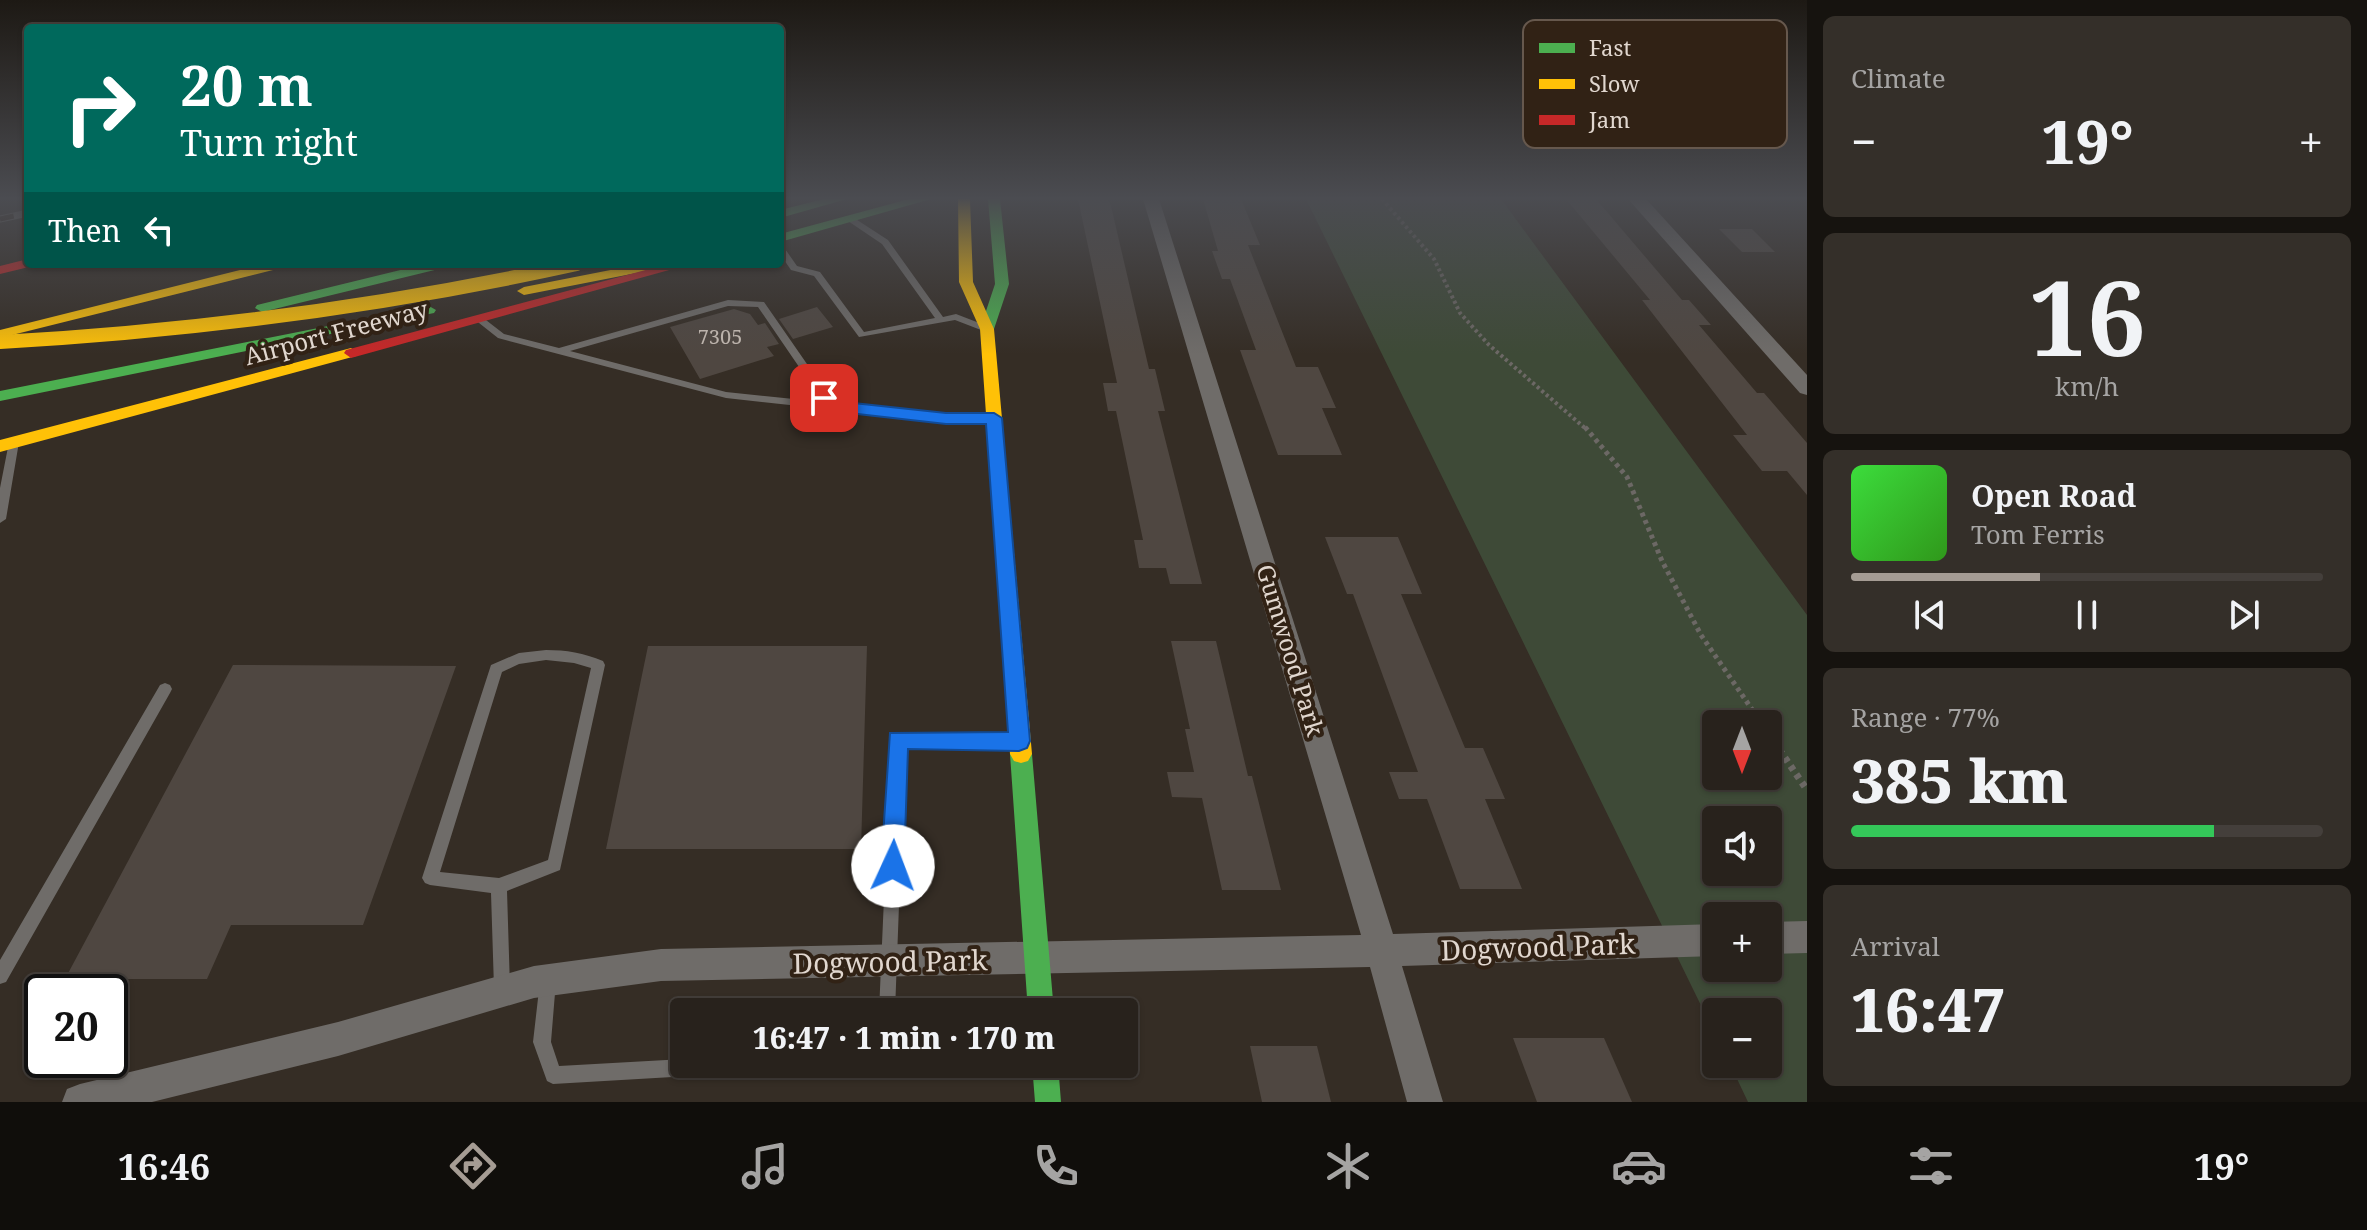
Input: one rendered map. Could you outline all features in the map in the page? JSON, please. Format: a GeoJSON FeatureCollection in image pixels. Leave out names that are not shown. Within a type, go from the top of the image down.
{"type":"FeatureCollection","features":[{"type":"Feature","properties":{"kind":"main road"},"geometry":{"type":"LineString","coordinates":[[965,250],[966,282],[987,329],[1040,998]]}},
{"type":"Feature","properties":{"kind":"main road"},"geometry":{"type":"LineString","coordinates":[[987,329],[1002,284],[999,250]]}},
{"type":"Feature","properties":{"kind":"main road"},"geometry":{"type":"LineString","coordinates":[[0,270],[24,264]]}},
{"type":"Feature","properties":{"kind":"main road"},"geometry":{"type":"LineString","coordinates":[[0,334],[264,268]]}},
{"type":"Feature","properties":{"kind":"main road","name":"Airport Freeway"},"geometry":{"type":"LineString","coordinates":[[76,356],[426,268]]}},
{"type":"Feature","properties":{"kind":"main road"},"geometry":{"type":"LineString","coordinates":[[0,342],[108,337],[245,323],[400,301],[558,268]]}},
{"type":"Feature","properties":{"kind":"main road"},"geometry":{"type":"LineString","coordinates":[[0,396],[642,268]]}},
{"type":"Feature","properties":{"kind":"main road","name":"Airport Freeway"},"geometry":{"type":"LineString","coordinates":[[7,444],[669,268]]}},
{"type":"Feature","properties":{"kind":"main road"},"geometry":{"type":"LineString","coordinates":[[1046,1078],[1048,1102]]}},
{"type":"Feature","properties":{"kind":"street","name":"Gumwood Park"},"geometry":{"type":"LineString","coordinates":[[1167,250],[1382,951],[1425,1102]]}},
{"type":"Feature","properties":{"kind":"street"},"geometry":{"type":"LineString","coordinates":[[1683,250],[1807,388]]}},
{"type":"Feature","properties":{"kind":"street"},"geometry":{"type":"LineString","coordinates":[[1782,938],[1807,937]]}},
{"type":"Feature","properties":{"kind":"street","name":"Dogwood Park"},"geometry":{"type":"LineString","coordinates":[[80,1102],[338,1039],[548,980],[661,965],[1382,951],[1702,940]]}},
{"type":"Feature","properties":{"kind":"lane"},"geometry":{"type":"LineString","coordinates":[[891,250],[941,320]]}},
{"type":"Feature","properties":{"kind":"lane"},"geometry":{"type":"LineString","coordinates":[[784,254],[794,268],[817,274],[862,335],[956,317],[987,329]]}},
{"type":"Feature","properties":{"kind":"lane"},"geometry":{"type":"LineString","coordinates":[[559,351],[728,303],[761,304],[831,406]]}},
{"type":"Feature","properties":{"kind":"lane"},"geometry":{"type":"LineString","coordinates":[[479,319],[501,336],[726,395],[946,418],[994,418]]}},
{"type":"Feature","properties":{"kind":"lane"},"geometry":{"type":"LineString","coordinates":[[0,519],[7,444]]}},
{"type":"Feature","properties":{"kind":"lane"},"geometry":{"type":"LineString","coordinates":[[582,657],[598,665],[555,865],[499,886],[430,878],[496,669],[511,658],[582,657]]}},
{"type":"Feature","properties":{"kind":"lane"},"geometry":{"type":"LineString","coordinates":[[0,976],[165,689]]}},
{"type":"Feature","properties":{"kind":"lane"},"geometry":{"type":"LineString","coordinates":[[888,998],[898,739],[1019,741]]}},
{"type":"Feature","properties":{"kind":"lane"},"geometry":{"type":"LineString","coordinates":[[499,886],[502,991]]}},
{"type":"Feature","properties":{"kind":"lane"},"geometry":{"type":"LineString","coordinates":[[548,980],[542,1042],[553,1075],[670,1068]]}},
{"type":"Feature","properties":{"kind":"path"},"geometry":{"type":"LineString","coordinates":[[1427,250],[1434,259],[1460,313],[1489,345],[1575,416],[1627,477],[1662,561],[1701,635],[1752,710]]}},
{"type":"Feature","properties":{"kind":"path"},"geometry":{"type":"LineString","coordinates":[[1782,753],[1807,790]]}},
{"type":"Feature","properties":{"kind":"green space"},"geometry":{"type":"Polygon","coordinates":[[[1331,250],[1539,250],[1807,615],[1807,1102],[1748,1102],[1737,1078],[1782,1078],[1782,998],[1702,998],[1702,1007],[1331,250]]]}},
{"type":"Feature","properties":{"kind":"building"},"geometry":{"type":"Polygon","coordinates":[[[1089,250],[1121,250],[1149,369],[1155,369],[1165,411],[1158,411],[1202,584],[1170,584],[1166,568],[1139,568],[1134,540],[1143,540],[1116,411],[1108,411],[1103,383],[1117,383],[1089,250]]]}},
{"type":"Feature","properties":{"kind":"building"},"geometry":{"type":"Polygon","coordinates":[[[1250,250],[1296,367],[1318,367],[1336,408],[1322,408],[1342,455],[1278,455],[1240,350],[1256,350],[1230,279],[1222,279],[1212,251],[1250,250]]]}},
{"type":"Feature","properties":{"kind":"building"},"geometry":{"type":"Polygon","coordinates":[[[1609,250],[1640,250],[1682,300],[1689,300],[1711,325],[1699,325],[1757,393],[1764,393],[1807,443],[1807,495],[1787,471],[1762,471],[1733,435],[1747,435],[1642,300],[1650,300],[1609,250]]]}},
{"type":"Feature","properties":{"kind":"building"},"geometry":{"type":"Polygon","coordinates":[[[1740,250],[1775,252],[1742,252],[1740,250]]]}},
{"type":"Feature","properties":{"kind":"building"},"geometry":{"type":"Polygon","coordinates":[[[817,307],[833,327],[793,339],[779,319],[817,307]]]}},
{"type":"Feature","properties":{"kind":"building"},"geometry":{"type":"Polygon","coordinates":[[[734,309],[750,314],[758,325],[765,323],[779,344],[767,347],[774,356],[700,379],[670,327],[734,309]]]}},
{"type":"Feature","properties":{"kind":"building"},"geometry":{"type":"Polygon","coordinates":[[[1325,537],[1398,537],[1422,594],[1401,594],[1465,748],[1483,748],[1505,799],[1485,799],[1522,889],[1460,889],[1427,799],[1399,799],[1389,772],[1418,772],[1353,594],[1347,594],[1325,537]]]}},
{"type":"Feature","properties":{"kind":"building"},"geometry":{"type":"Polygon","coordinates":[[[1171,641],[1216,641],[1248,776],[1252,776],[1281,890],[1222,890],[1202,798],[1172,797],[1167,772],[1194,772],[1185,729],[1190,729],[1171,641]]]}},
{"type":"Feature","properties":{"kind":"building"},"geometry":{"type":"Polygon","coordinates":[[[648,646],[867,646],[861,849],[606,849],[648,646]]]}},
{"type":"Feature","properties":{"kind":"building"},"geometry":{"type":"Polygon","coordinates":[[[233,665],[456,666],[363,925],[231,925],[207,979],[128,979],[128,974],[68,974],[233,665]]]}},
{"type":"Feature","properties":{"kind":"building"},"geometry":{"type":"Polygon","coordinates":[[[1513,1038],[1604,1038],[1632,1102],[1537,1102],[1513,1038]]]}},
{"type":"Feature","properties":{"kind":"building"},"geometry":{"type":"Polygon","coordinates":[[[1250,1046],[1317,1046],[1331,1102],[1262,1102],[1250,1046]]]}},
{"type":"Feature","properties":{"kind":"traffic: fast"},"geometry":{"type":"LineString","coordinates":[[987,329],[1002,284],[999,250]]}},
{"type":"Feature","properties":{"kind":"traffic: fast"},"geometry":{"type":"LineString","coordinates":[[262,308],[426,268]]}},
{"type":"Feature","properties":{"kind":"traffic: fast"},"geometry":{"type":"LineString","coordinates":[[0,396],[429,310]]}},
{"type":"Feature","properties":{"kind":"traffic: fast"},"geometry":{"type":"LineString","coordinates":[[1021,754],[1040,998]]}},
{"type":"Feature","properties":{"kind":"traffic: fast"},"geometry":{"type":"LineString","coordinates":[[1046,1078],[1048,1102]]}},
{"type":"Feature","properties":{"kind":"traffic: slow"},"geometry":{"type":"LineString","coordinates":[[965,250],[966,282],[987,329],[1021,754]]}},
{"type":"Feature","properties":{"kind":"traffic: slow"},"geometry":{"type":"LineString","coordinates":[[0,334],[264,268]]}},
{"type":"Feature","properties":{"kind":"traffic: slow"},"geometry":{"type":"LineString","coordinates":[[0,342],[146,332],[290,316],[362,306],[559,268]]}},
{"type":"Feature","properties":{"kind":"traffic: slow"},"geometry":{"type":"LineString","coordinates":[[524,291],[642,268]]}},
{"type":"Feature","properties":{"kind":"traffic: slow"},"geometry":{"type":"LineString","coordinates":[[0,446],[351,353]]}},
{"type":"Feature","properties":{"kind":"traffic: jam"},"geometry":{"type":"LineString","coordinates":[[0,270],[24,264]]}},
{"type":"Feature","properties":{"kind":"traffic: jam"},"geometry":{"type":"LineString","coordinates":[[351,353],[669,268]]}},
{"type":"Feature","properties":{"kind":"route"},"geometry":{"type":"LineString","coordinates":[[824,398],[831,406],[946,418],[994,418],[1019,741],[898,739],[893,866]]}}]}
